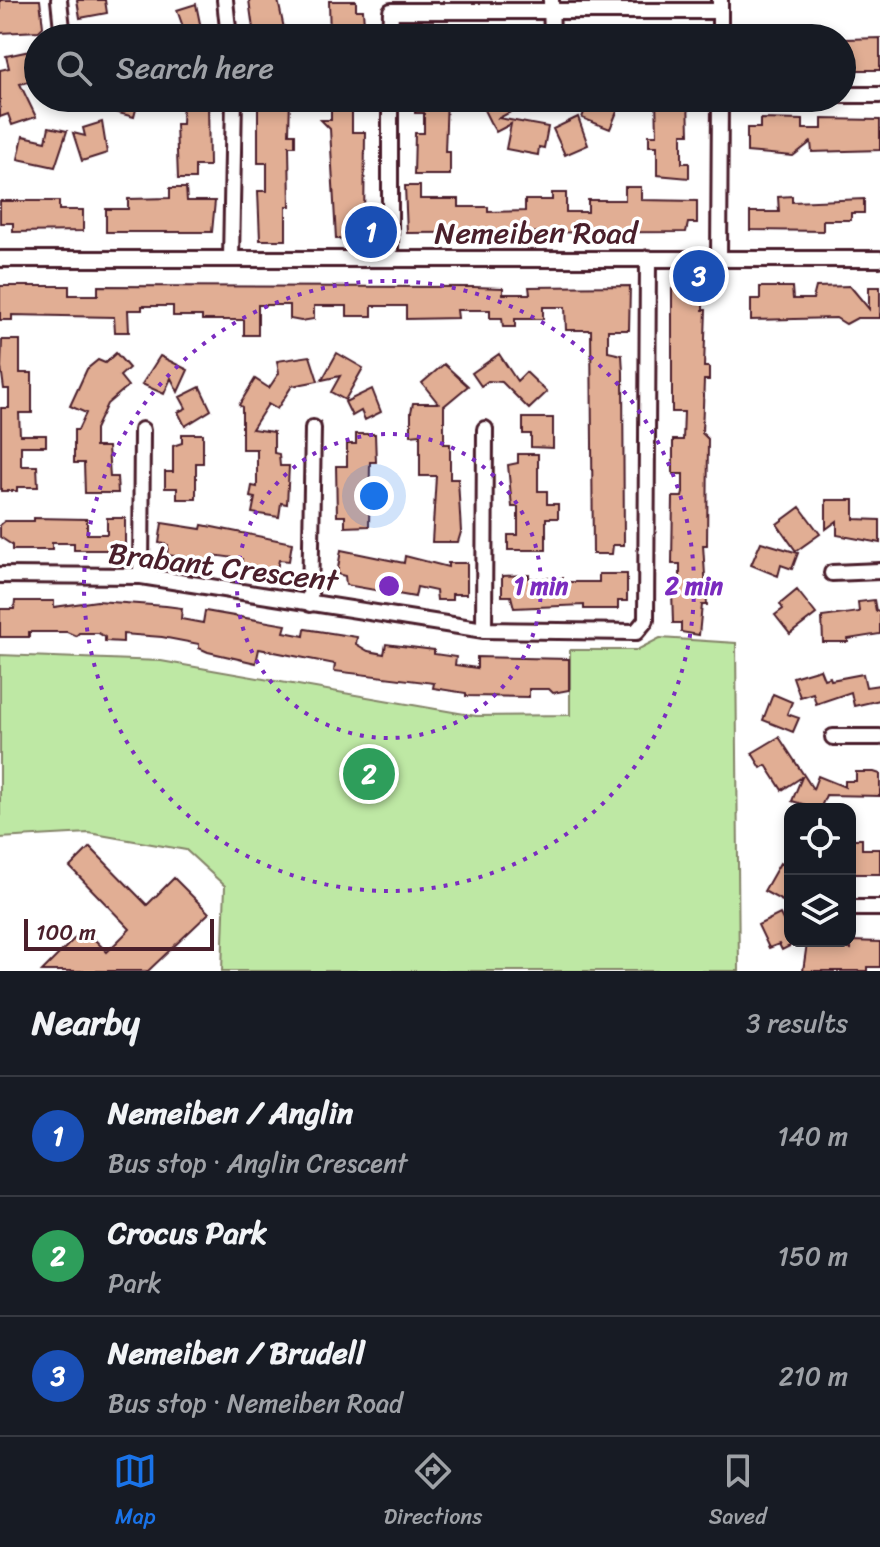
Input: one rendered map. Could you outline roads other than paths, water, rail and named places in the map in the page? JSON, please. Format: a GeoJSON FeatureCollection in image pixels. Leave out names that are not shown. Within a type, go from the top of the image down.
{"type":"FeatureCollection","features":[{"type":"Feature","properties":{"kind":"street"},"geometry":{"type":"LineString","coordinates":[[59,0],[62,24]]}},
{"type":"Feature","properties":{"kind":"street"},"geometry":{"type":"LineString","coordinates":[[225,0],[228,24]]}},
{"type":"Feature","properties":{"kind":"street"},"geometry":{"type":"LineString","coordinates":[[391,6],[720,5]]}},
{"type":"Feature","properties":{"kind":"street"},"geometry":{"type":"LineString","coordinates":[[856,95],[880,95]]}},
{"type":"Feature","properties":{"kind":"street"},"geometry":{"type":"LineString","coordinates":[[231,259],[234,112]]}},
{"type":"Feature","properties":{"kind":"street"},"geometry":{"type":"LineString","coordinates":[[390,112],[390,259]]}},
{"type":"Feature","properties":{"kind":"street"},"geometry":{"type":"LineString","coordinates":[[719,259],[720,112]]}},
{"type":"Feature","properties":{"kind":"street","name":"Brabant Crescent"},"geometry":{"type":"LineString","coordinates":[[0,575],[141,576],[484,630],[631,633],[643,627],[648,258]]}},
{"type":"Feature","properties":{"kind":"street","name":"Nemeiben Road"},"geometry":{"type":"LineString","coordinates":[[0,259],[880,259]]}},
{"type":"Feature","properties":{"kind":"street"},"geometry":{"type":"LineString","coordinates":[[310,604],[313,428]]}},
{"type":"Feature","properties":{"kind":"street"},"geometry":{"type":"LineString","coordinates":[[484,630],[485,429]]}},
{"type":"Feature","properties":{"kind":"street"},"geometry":{"type":"LineString","coordinates":[[141,576],[142,430]]}},
{"type":"Feature","properties":{"kind":"street"},"geometry":{"type":"LineString","coordinates":[[832,573],[880,571]]}},
{"type":"Feature","properties":{"kind":"street"},"geometry":{"type":"LineString","coordinates":[[833,737],[880,737]]}},
{"type":"Feature","properties":{"kind":"street"},"geometry":{"type":"LineString","coordinates":[[856,908],[880,908]]}},
{"type":"Feature","properties":{"kind":"place","name":"Nemeiben / Anglin"},"geometry":{"type":"Point","coordinates":[371,232]}},
{"type":"Feature","properties":{"kind":"place","name":"Nemeiben / Brudell"},"geometry":{"type":"Point","coordinates":[699,276]}},
{"type":"Feature","properties":{"kind":"place","name":"Crocus Park"},"geometry":{"type":"Point","coordinates":[369,774]}}]}
